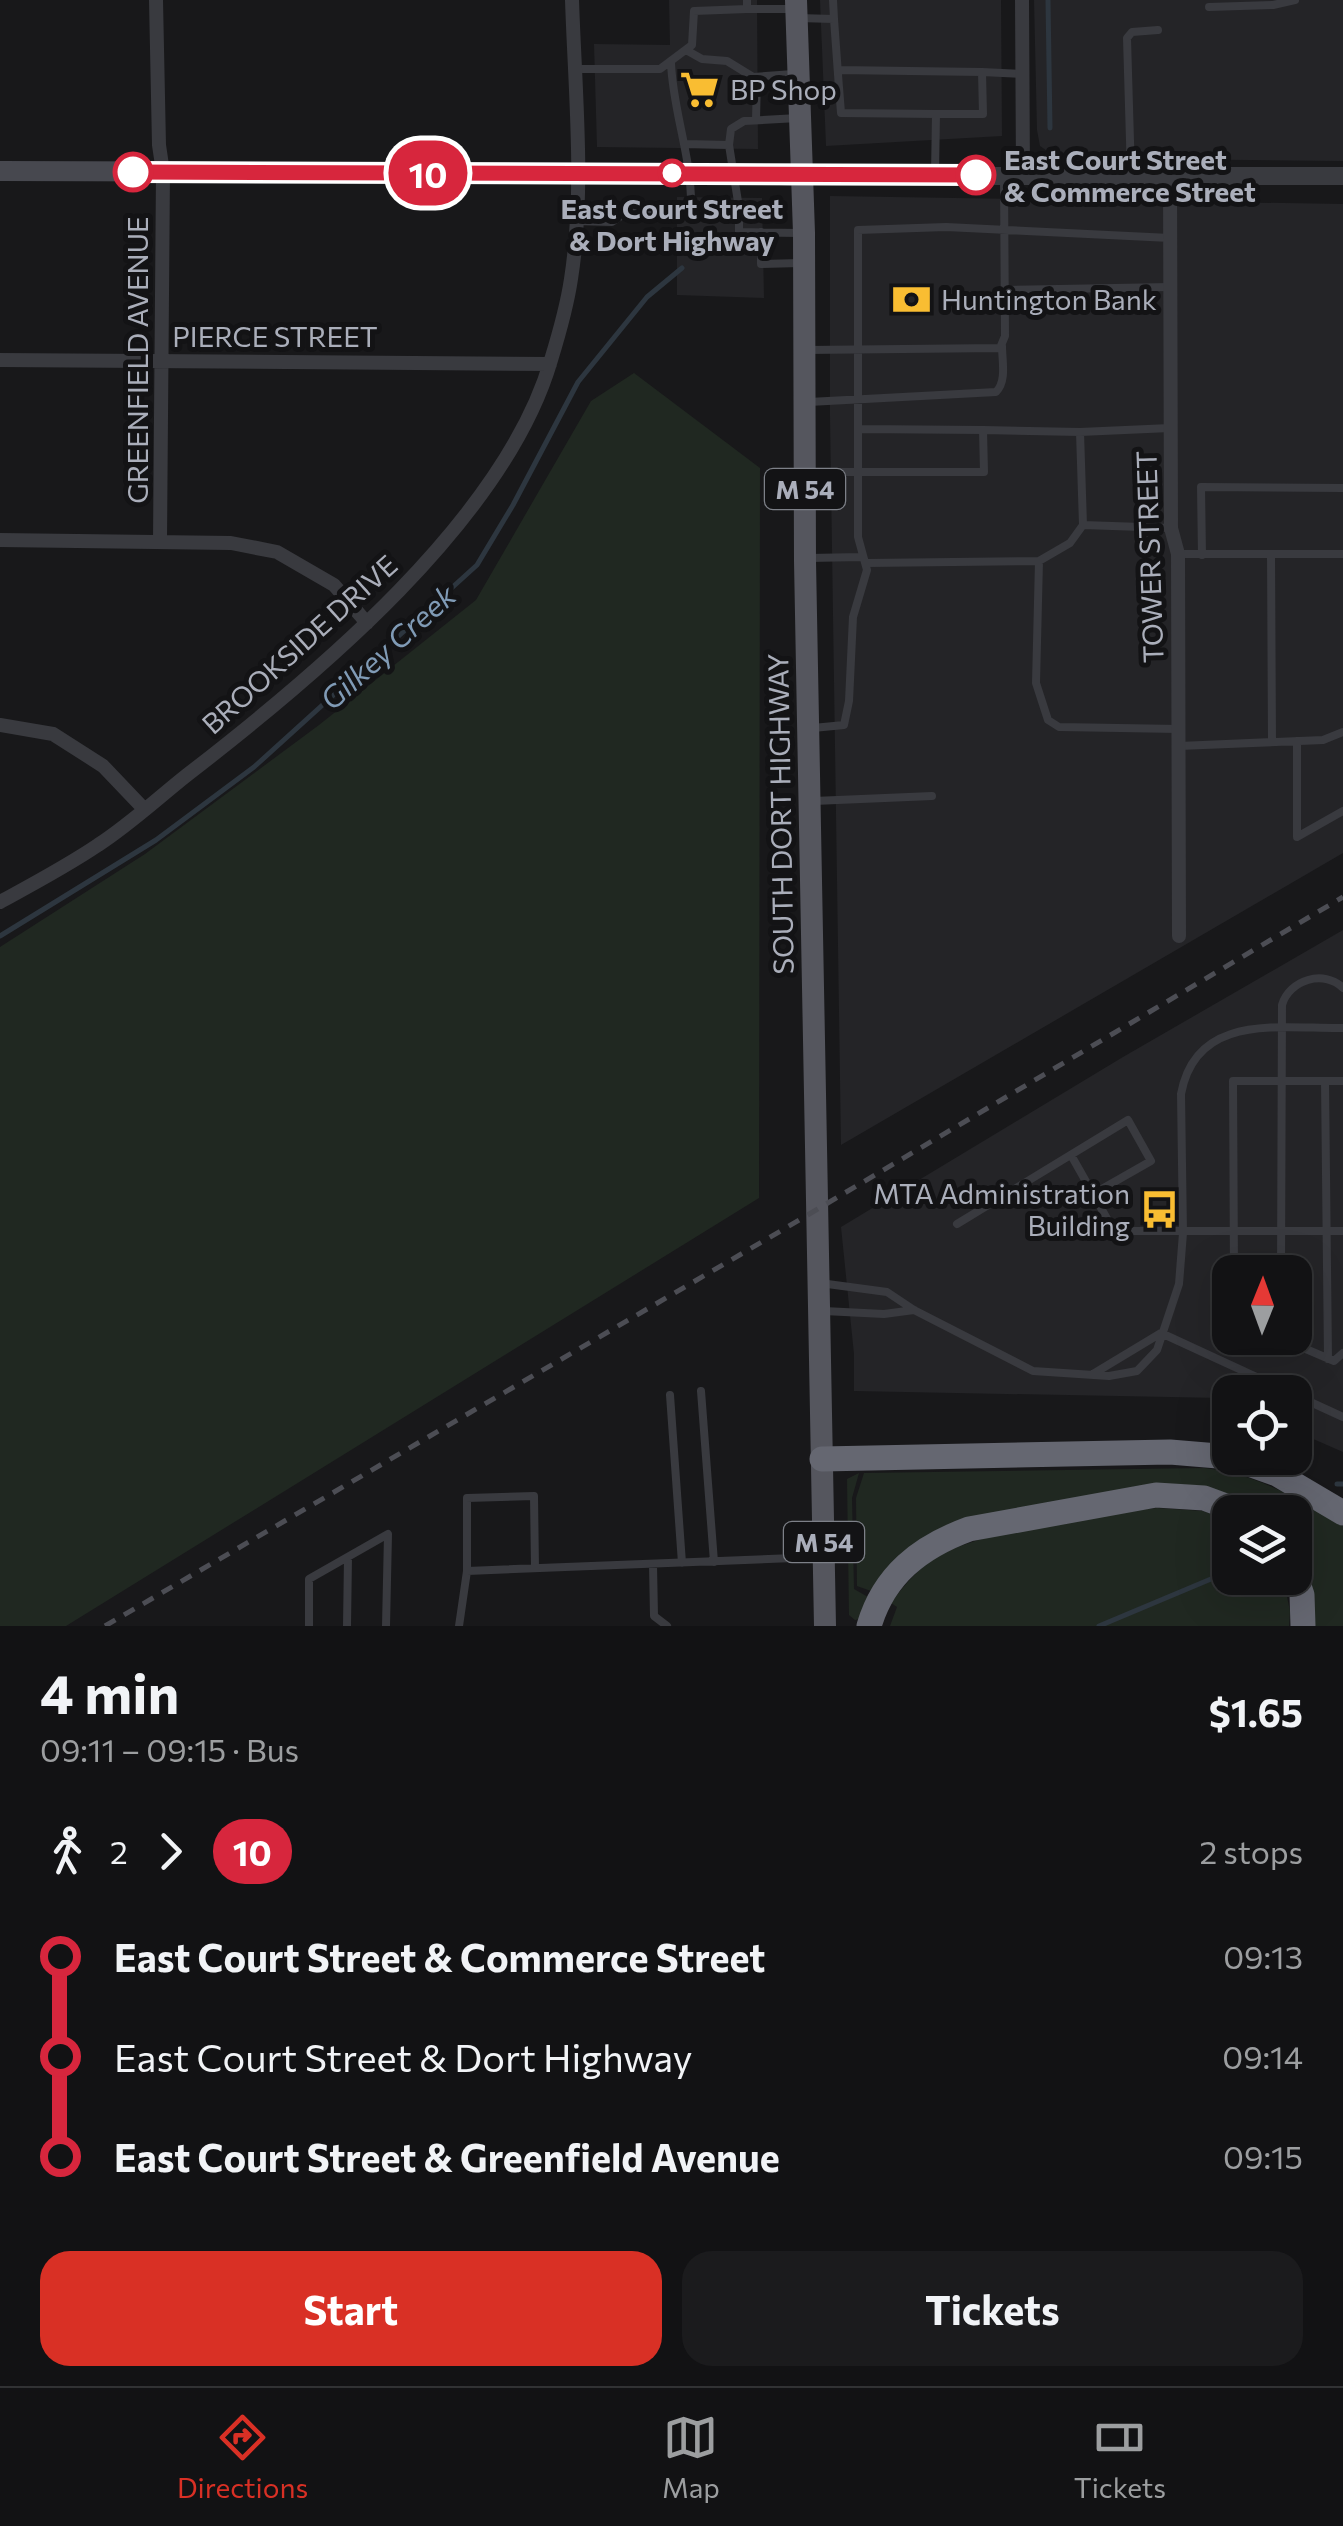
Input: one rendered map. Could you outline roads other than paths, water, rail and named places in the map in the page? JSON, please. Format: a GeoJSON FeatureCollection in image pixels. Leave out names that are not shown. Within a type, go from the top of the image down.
{"type":"FeatureCollection","features":[{"type":"Feature","properties":{"kind":"highway"},"geometry":{"type":"LineString","coordinates":[[822,1459],[1170,1452],[1212,1455]]}},
{"type":"Feature","properties":{"kind":"highway"},"geometry":{"type":"LineString","coordinates":[[1279,1475],[1343,1513]]}},
{"type":"Feature","properties":{"kind":"highway"},"geometry":{"type":"LineString","coordinates":[[869,1626],[879,1600],[910,1558],[948,1537],[1156,1495],[1212,1501]]}},
{"type":"Feature","properties":{"kind":"highway"},"geometry":{"type":"LineString","coordinates":[[1302,1595],[1303,1626]]}},
{"type":"Feature","properties":{"kind":"main road","name":"SOUTH DORT HIGHWAY"},"geometry":{"type":"LineString","coordinates":[[796,9],[804,233],[805,558],[825,1626]]}},
{"type":"Feature","properties":{"kind":"main road"},"geometry":{"type":"LineString","coordinates":[[0,172],[802,176]]}},
{"type":"Feature","properties":{"kind":"street","name":"GREENFIELD AVENUE"},"geometry":{"type":"LineString","coordinates":[[156,0],[163,172],[160,541]]}},
{"type":"Feature","properties":{"kind":"street","name":"BROOKSIDE DRIVE"},"geometry":{"type":"LineString","coordinates":[[0,902],[100,844],[266,714],[367,623],[459,523],[489,480],[526,419],[550,364],[571,281],[576,221],[572,0]]}},
{"type":"Feature","properties":{"kind":"street"},"geometry":{"type":"LineString","coordinates":[[1013,174],[1024,74],[1022,0]]}},
{"type":"Feature","properties":{"kind":"street"},"geometry":{"type":"LineString","coordinates":[[802,176],[1343,176]]}},
{"type":"Feature","properties":{"kind":"street","name":"TOWER STREET"},"geometry":{"type":"LineString","coordinates":[[1170,177],[1171,528],[1178,554],[1179,936]]}},
{"type":"Feature","properties":{"kind":"street","name":"PIERCE STREET"},"geometry":{"type":"LineString","coordinates":[[0,360],[550,364]]}},
{"type":"Feature","properties":{"kind":"street"},"geometry":{"type":"LineString","coordinates":[[0,540],[230,543],[277,552],[334,585],[367,623]]}},
{"type":"Feature","properties":{"kind":"street"},"geometry":{"type":"LineString","coordinates":[[0,725],[53,734],[103,766],[144,809]]}},
{"type":"Feature","properties":{"kind":"lane"},"geometry":{"type":"LineString","coordinates":[[834,0],[841,112],[983,114],[982,72]]}},
{"type":"Feature","properties":{"kind":"lane"},"geometry":{"type":"LineString","coordinates":[[1209,8],[1273,6],[1296,0]]}},
{"type":"Feature","properties":{"kind":"lane"},"geometry":{"type":"LineString","coordinates":[[574,69],[660,69],[694,40],[694,11],[747,5],[796,9],[834,19]]}},
{"type":"Feature","properties":{"kind":"lane"},"geometry":{"type":"LineString","coordinates":[[1130,175],[1127,38],[1132,32],[1158,30]]}},
{"type":"Feature","properties":{"kind":"lane"},"geometry":{"type":"LineString","coordinates":[[686,50],[702,58],[728,60],[746,75],[838,87]]}},
{"type":"Feature","properties":{"kind":"lane"},"geometry":{"type":"LineString","coordinates":[[671,63],[674,98],[691,173],[691,207]]}},
{"type":"Feature","properties":{"kind":"lane"},"geometry":{"type":"LineString","coordinates":[[838,70],[1024,74]]}},
{"type":"Feature","properties":{"kind":"lane"},"geometry":{"type":"LineString","coordinates":[[756,120],[757,77]]}},
{"type":"Feature","properties":{"kind":"lane"},"geometry":{"type":"LineString","coordinates":[[935,176],[936,114]]}},
{"type":"Feature","properties":{"kind":"lane"},"geometry":{"type":"LineString","coordinates":[[800,118],[736,124],[730,145],[739,232],[804,233]]}},
{"type":"Feature","properties":{"kind":"lane"},"geometry":{"type":"LineString","coordinates":[[685,144],[730,145]]}},
{"type":"Feature","properties":{"kind":"lane"},"geometry":{"type":"LineString","coordinates":[[804,402],[996,392],[1001,387],[1006,232],[1013,174]]}},
{"type":"Feature","properties":{"kind":"lane"},"geometry":{"type":"LineString","coordinates":[[576,221],[612,222],[629,211],[739,208]]}},
{"type":"Feature","properties":{"kind":"lane"},"geometry":{"type":"LineString","coordinates":[[808,728],[844,725],[849,701],[852,617],[864,585],[864,560],[858,537],[858,230],[946,228],[1170,238]]}},
{"type":"Feature","properties":{"kind":"lane"},"geometry":{"type":"LineString","coordinates":[[761,232],[762,264],[804,263]]}},
{"type":"Feature","properties":{"kind":"lane"},"geometry":{"type":"LineString","coordinates":[[1005,290],[1170,287]]}},
{"type":"Feature","properties":{"kind":"lane"},"geometry":{"type":"LineString","coordinates":[[804,350],[994,350],[1002,346]]}},
{"type":"Feature","properties":{"kind":"lane"},"geometry":{"type":"LineString","coordinates":[[858,429],[1080,432],[1170,428]]}},
{"type":"Feature","properties":{"kind":"lane"},"geometry":{"type":"LineString","coordinates":[[804,472],[984,472],[983,430]]}},
{"type":"Feature","properties":{"kind":"lane"},"geometry":{"type":"LineString","coordinates":[[805,558],[1039,561],[1070,543],[1083,525],[1080,432]]}},
{"type":"Feature","properties":{"kind":"lane"},"geometry":{"type":"LineString","coordinates":[[1202,555],[1201,487],[1343,488]]}},
{"type":"Feature","properties":{"kind":"lane"},"geometry":{"type":"LineString","coordinates":[[1083,525],[1171,528]]}},
{"type":"Feature","properties":{"kind":"lane"},"geometry":{"type":"LineString","coordinates":[[1178,554],[1343,554]]}},
{"type":"Feature","properties":{"kind":"lane"},"geometry":{"type":"LineString","coordinates":[[1271,554],[1272,742]]}},
{"type":"Feature","properties":{"kind":"lane"},"geometry":{"type":"LineString","coordinates":[[1039,561],[1036,683],[1048,720],[1059,726],[1178,729]]}},
{"type":"Feature","properties":{"kind":"lane"},"geometry":{"type":"LineString","coordinates":[[1178,746],[1324,740],[1343,732]]}},
{"type":"Feature","properties":{"kind":"lane"},"geometry":{"type":"LineString","coordinates":[[1297,741],[1297,837],[1343,811]]}},
{"type":"Feature","properties":{"kind":"lane"},"geometry":{"type":"LineString","coordinates":[[810,802],[932,796]]}},
{"type":"Feature","properties":{"kind":"lane"},"geometry":{"type":"LineString","coordinates":[[1281,1255],[1282,1005],[1291,989],[1315,978],[1326,977],[1343,988]]}},
{"type":"Feature","properties":{"kind":"lane"},"geometry":{"type":"LineString","coordinates":[[818,1283],[888,1292],[914,1310],[1033,1371],[1124,1376],[1137,1372],[1158,1350],[1160,1334],[1175,1302],[1183,1233],[1181,1094],[1184,1076],[1193,1060],[1215,1040],[1250,1028],[1343,1028]]}},
{"type":"Feature","properties":{"kind":"lane"},"geometry":{"type":"LineString","coordinates":[[1234,1255],[1234,1081],[1343,1081]]}},
{"type":"Feature","properties":{"kind":"lane"},"geometry":{"type":"LineString","coordinates":[[1325,1081],[1328,1358]]}},
{"type":"Feature","properties":{"kind":"lane"},"geometry":{"type":"LineString","coordinates":[[957,1224],[1128,1120],[1151,1160],[1093,1194]]}},
{"type":"Feature","properties":{"kind":"lane"},"geometry":{"type":"LineString","coordinates":[[1072,1154],[1114,1231],[1343,1231]]}},
{"type":"Feature","properties":{"kind":"lane"},"geometry":{"type":"LineString","coordinates":[[819,1311],[884,1314],[914,1310]]}},
{"type":"Feature","properties":{"kind":"lane"},"geometry":{"type":"LineString","coordinates":[[1091,1375],[1160,1334]]}},
{"type":"Feature","properties":{"kind":"lane"},"geometry":{"type":"LineString","coordinates":[[1160,1334],[1250,1375]]}},
{"type":"Feature","properties":{"kind":"lane"},"geometry":{"type":"LineString","coordinates":[[1312,1351],[1334,1361],[1343,1353]]}},
{"type":"Feature","properties":{"kind":"lane"},"geometry":{"type":"LineString","coordinates":[[701,1391],[714,1562]]}},
{"type":"Feature","properties":{"kind":"lane"},"geometry":{"type":"LineString","coordinates":[[670,1395],[682,1563]]}},
{"type":"Feature","properties":{"kind":"lane"},"geometry":{"type":"LineString","coordinates":[[1312,1403],[1343,1417]]}},
{"type":"Feature","properties":{"kind":"lane"},"geometry":{"type":"LineString","coordinates":[[459,1626],[467,1571],[467,1498],[534,1496],[535,1568]]}},
{"type":"Feature","properties":{"kind":"lane"},"geometry":{"type":"LineString","coordinates":[[309,1626],[309,1579],[388,1534],[386,1626]]}},
{"type":"Feature","properties":{"kind":"lane"},"geometry":{"type":"LineString","coordinates":[[467,1571],[824,1556]]}},
{"type":"Feature","properties":{"kind":"lane"},"geometry":{"type":"LineString","coordinates":[[346,1626],[348,1557]]}},
{"type":"Feature","properties":{"kind":"lane"},"geometry":{"type":"LineString","coordinates":[[653,1565],[654,1616],[667,1626]]}},
{"type":"Feature","properties":{"kind":"waterway","name":"Gilkey Creek"},"geometry":{"type":"LineString","coordinates":[[1048,0],[1050,128]]}},
{"type":"Feature","properties":{"kind":"waterway","name":"Gilkey Creek"},"geometry":{"type":"LineString","coordinates":[[0,936],[156,840],[254,767],[477,565],[578,382],[647,297],[682,268]]}},
{"type":"Feature","properties":{"kind":"waterway"},"geometry":{"type":"LineString","coordinates":[[1337,1484],[1343,1484]]}},
{"type":"Feature","properties":{"kind":"waterway"},"geometry":{"type":"LineString","coordinates":[[1099,1626],[1212,1579]]}},
{"type":"Feature","properties":{"kind":"railway"},"geometry":{"type":"LineString","coordinates":[[105,1626],[1343,897]]}},
{"type":"Feature","properties":{"kind":"place","name":"BP Shop"},"geometry":{"type":"Point","coordinates":[700,89]}},
{"type":"Feature","properties":{"kind":"place","name":"East Court Street & Dort Highway"},"geometry":{"type":"Point","coordinates":[672,173]}},
{"type":"Feature","properties":{"kind":"place","name":"East Court Street & Commerce Street"},"geometry":{"type":"Point","coordinates":[976,175]}},
{"type":"Feature","properties":{"kind":"place","name":"Huntington Bank"},"geometry":{"type":"Point","coordinates":[911,299]}},
{"type":"Feature","properties":{"kind":"place","name":"MTA Administration Building"},"geometry":{"type":"Point","coordinates":[1160,1209]}}]}
